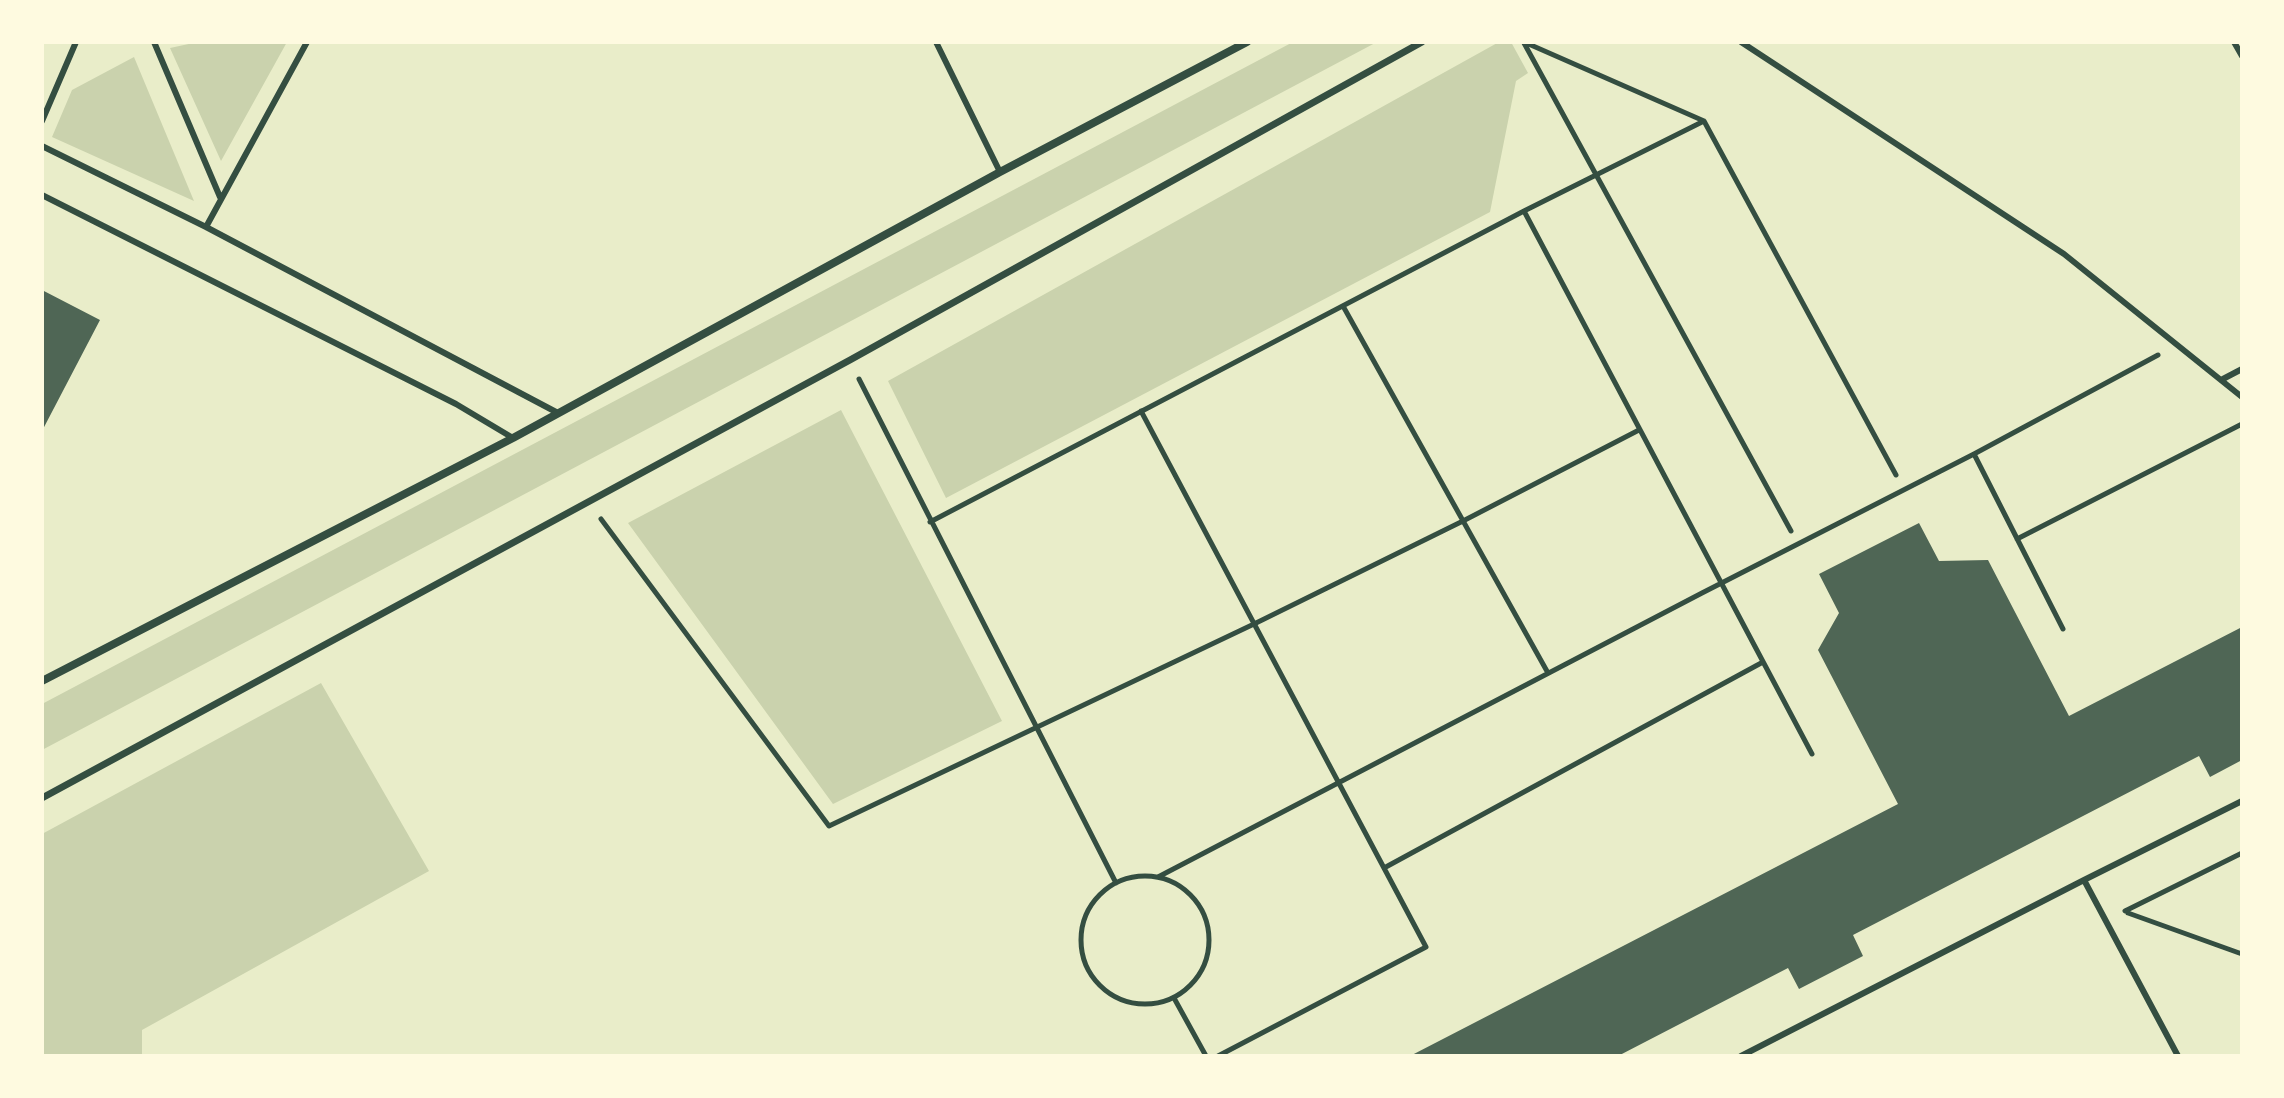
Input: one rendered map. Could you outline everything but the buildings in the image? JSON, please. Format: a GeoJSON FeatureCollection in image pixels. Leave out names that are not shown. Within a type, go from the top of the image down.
{"type":"FeatureCollection","features":[{"type":"Feature","properties":{"kind":"street"},"geometry":{"type":"LineString","coordinates":[[42,681],[513,438],[1000,172],[1247,42]]}},
{"type":"Feature","properties":{"kind":"street"},"geometry":{"type":"LineString","coordinates":[[42,798],[589,503],[1422,42]]}},
{"type":"Feature","properties":{"kind":"lane"},"geometry":{"type":"LineString","coordinates":[[42,121],[76,42]]}},
{"type":"Feature","properties":{"kind":"lane"},"geometry":{"type":"LineString","coordinates":[[154,42],[220,197]]}},
{"type":"Feature","properties":{"kind":"lane"},"geometry":{"type":"LineString","coordinates":[[206,227],[307,42]]}},
{"type":"Feature","properties":{"kind":"lane"},"geometry":{"type":"LineString","coordinates":[[936,42],[1000,172]]}},
{"type":"Feature","properties":{"kind":"lane"},"geometry":{"type":"LineString","coordinates":[[1741,42],[2064,254],[2242,397]]}},
{"type":"Feature","properties":{"kind":"lane"},"geometry":{"type":"LineString","coordinates":[[2234,42],[2242,56]]}},
{"type":"Feature","properties":{"kind":"lane"},"geometry":{"type":"LineString","coordinates":[[42,146],[206,227],[558,413]]}},
{"type":"Feature","properties":{"kind":"lane"},"geometry":{"type":"LineString","coordinates":[[42,195],[456,404],[513,438]]}},
{"type":"Feature","properties":{"kind":"lane"},"geometry":{"type":"LineString","coordinates":[[2221,380],[2242,369]]}},
{"type":"Feature","properties":{"kind":"lane"},"geometry":{"type":"LineString","coordinates":[[1741,1056],[2242,801]]}},
{"type":"Feature","properties":{"kind":"lane"},"geometry":{"type":"LineString","coordinates":[[2084,880],[2178,1056]]}},
{"type":"Feature","properties":{"kind":"path"},"geometry":{"type":"LineString","coordinates":[[1524,42],[1704,121],[1896,475]]}},
{"type":"Feature","properties":{"kind":"path"},"geometry":{"type":"LineString","coordinates":[[1524,42],[1791,531]]}},
{"type":"Feature","properties":{"kind":"path"},"geometry":{"type":"LineString","coordinates":[[930,522],[1524,211],[1704,121]]}},
{"type":"Feature","properties":{"kind":"path"},"geometry":{"type":"LineString","coordinates":[[1524,211],[1812,754]]}},
{"type":"Feature","properties":{"kind":"path"},"geometry":{"type":"LineString","coordinates":[[1343,306],[1548,673]]}},
{"type":"Feature","properties":{"kind":"path"},"geometry":{"type":"LineString","coordinates":[[1158,877],[1974,454],[2177,345]]}},
{"type":"Feature","properties":{"kind":"path"},"geometry":{"type":"LineString","coordinates":[[850,360],[1116,883]]}},
{"type":"Feature","properties":{"kind":"path"},"geometry":{"type":"LineString","coordinates":[[1141,411],[1426,947],[1218,1056]]}},
{"type":"Feature","properties":{"kind":"path"},"geometry":{"type":"LineString","coordinates":[[2017,539],[2242,424]]}},
{"type":"Feature","properties":{"kind":"path"},"geometry":{"type":"LineString","coordinates":[[589,503],[829,826],[1254,624],[1639,430]]}},
{"type":"Feature","properties":{"kind":"path"},"geometry":{"type":"LineString","coordinates":[[1974,454],[2063,629]]}},
{"type":"Feature","properties":{"kind":"path"},"geometry":{"type":"LineString","coordinates":[[1384,868],[1763,662]]}},
{"type":"Feature","properties":{"kind":"path"},"geometry":{"type":"LineString","coordinates":[[2105,920],[2242,853]]}},
{"type":"Feature","properties":{"kind":"path"},"geometry":{"type":"LineString","coordinates":[[1136,876],[1158,877],[1176,884],[1192,896],[1203,912],[1209,932],[1209,951],[1202,970],[1190,986],[1174,998],[1153,1005],[1130,1003],[1109,995],[1093,979],[1083,959],[1080,937],[1085,915],[1098,896],[1116,883],[1136,876]]}},
{"type":"Feature","properties":{"kind":"path"},"geometry":{"type":"LineString","coordinates":[[2123,911],[2242,954]]}},
{"type":"Feature","properties":{"kind":"path"},"geometry":{"type":"LineString","coordinates":[[1174,998],[1206,1056]]}},
{"type":"Feature","properties":{"kind":"green space"},"geometry":{"type":"Polygon","coordinates":[[[198,42],[287,42],[221,161],[170,48],[198,42]]]}},
{"type":"Feature","properties":{"kind":"green space"},"geometry":{"type":"Polygon","coordinates":[[[1293,42],[1377,42],[42,750],[42,704],[1293,42]]]}},
{"type":"Feature","properties":{"kind":"green space"},"geometry":{"type":"Polygon","coordinates":[[[1499,42],[1511,42],[1528,73],[1516,81],[1490,212],[946,498],[888,381],[1499,42]]]}},
{"type":"Feature","properties":{"kind":"green space"},"geometry":{"type":"Polygon","coordinates":[[[134,57],[194,201],[52,137],[72,90],[134,57]]]}},
{"type":"Feature","properties":{"kind":"green space"},"geometry":{"type":"Polygon","coordinates":[[[841,410],[1002,721],[833,804],[628,523],[841,410]]]}},
{"type":"Feature","properties":{"kind":"green space"},"geometry":{"type":"Polygon","coordinates":[[[321,683],[429,871],[142,1030],[142,1056],[42,1056],[42,834],[321,683]]]}}]}
